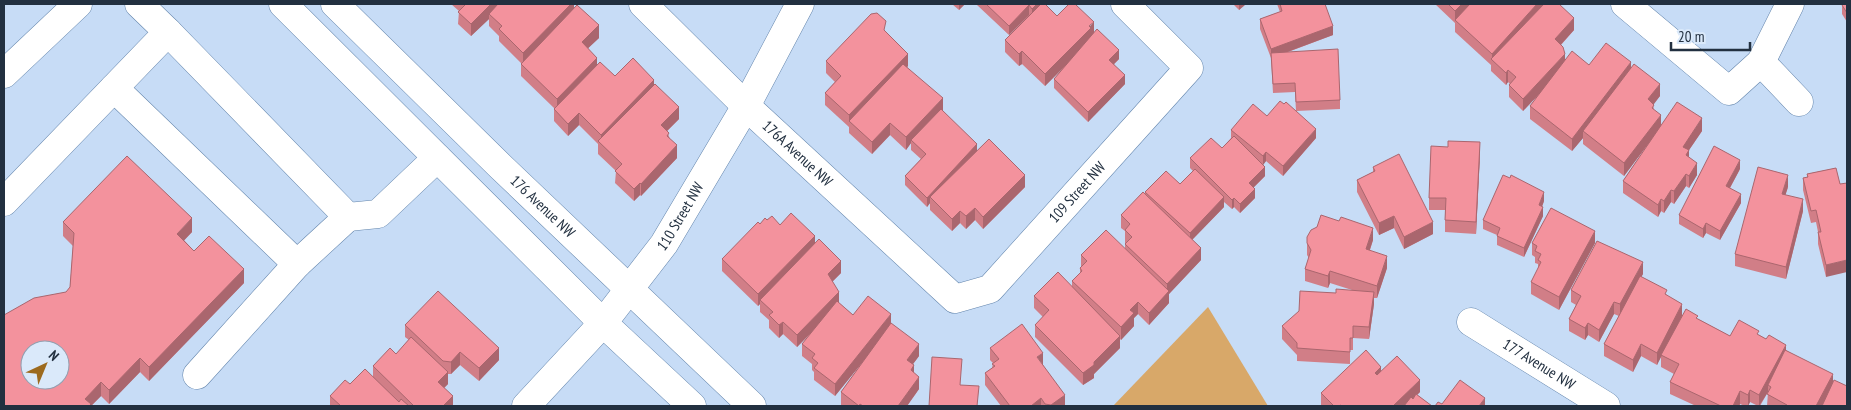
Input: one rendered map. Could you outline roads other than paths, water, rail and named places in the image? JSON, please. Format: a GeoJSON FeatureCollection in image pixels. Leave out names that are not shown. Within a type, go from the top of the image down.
{"type":"FeatureCollection","features":[{"type":"Feature","properties":{"kind":"street"},"geometry":{"type":"LineString","coordinates":[[4,74],[78,4]]}},
{"type":"Feature","properties":{"kind":"street"},"geometry":{"type":"LineString","coordinates":[[139,4],[348,216]]}},
{"type":"Feature","properties":{"kind":"street"},"geometry":{"type":"LineString","coordinates":[[283,4],[603,323],[692,406]]}},
{"type":"Feature","properties":{"kind":"street","name":"176 Avenue NW"},"geometry":{"type":"LineString","coordinates":[[334,4],[500,166],[752,406]]}},
{"type":"Feature","properties":{"kind":"street","name":"176A Avenue NW"},"geometry":{"type":"LineString","coordinates":[[643,4],[746,106],[955,299]]}},
{"type":"Feature","properties":{"kind":"street","name":"110 Street NW"},"geometry":{"type":"LineString","coordinates":[[526,406],[603,323],[664,244],[746,106],[800,4]]}},
{"type":"Feature","properties":{"kind":"street","name":"109 Street NW"},"geometry":{"type":"LineString","coordinates":[[955,299],[990,289],[1189,68],[1125,4]]}},
{"type":"Feature","properties":{"kind":"street"},"geometry":{"type":"LineString","coordinates":[[1625,4],[1729,91],[1761,62],[1790,4]]}},
{"type":"Feature","properties":{"kind":"street"},"geometry":{"type":"LineString","coordinates":[[4,202],[168,32]]}},
{"type":"Feature","properties":{"kind":"street"},"geometry":{"type":"LineString","coordinates":[[1761,62],[1799,102]]}},
{"type":"Feature","properties":{"kind":"street"},"geometry":{"type":"LineString","coordinates":[[114,88],[297,264]]}},
{"type":"Feature","properties":{"kind":"street"},"geometry":{"type":"LineString","coordinates":[[197,374],[297,264],[348,216],[378,214],[437,158]]}},
{"type":"Feature","properties":{"kind":"street","name":"177 Avenue NW"},"geometry":{"type":"LineString","coordinates":[[1471,322],[1606,406]]}}]}
